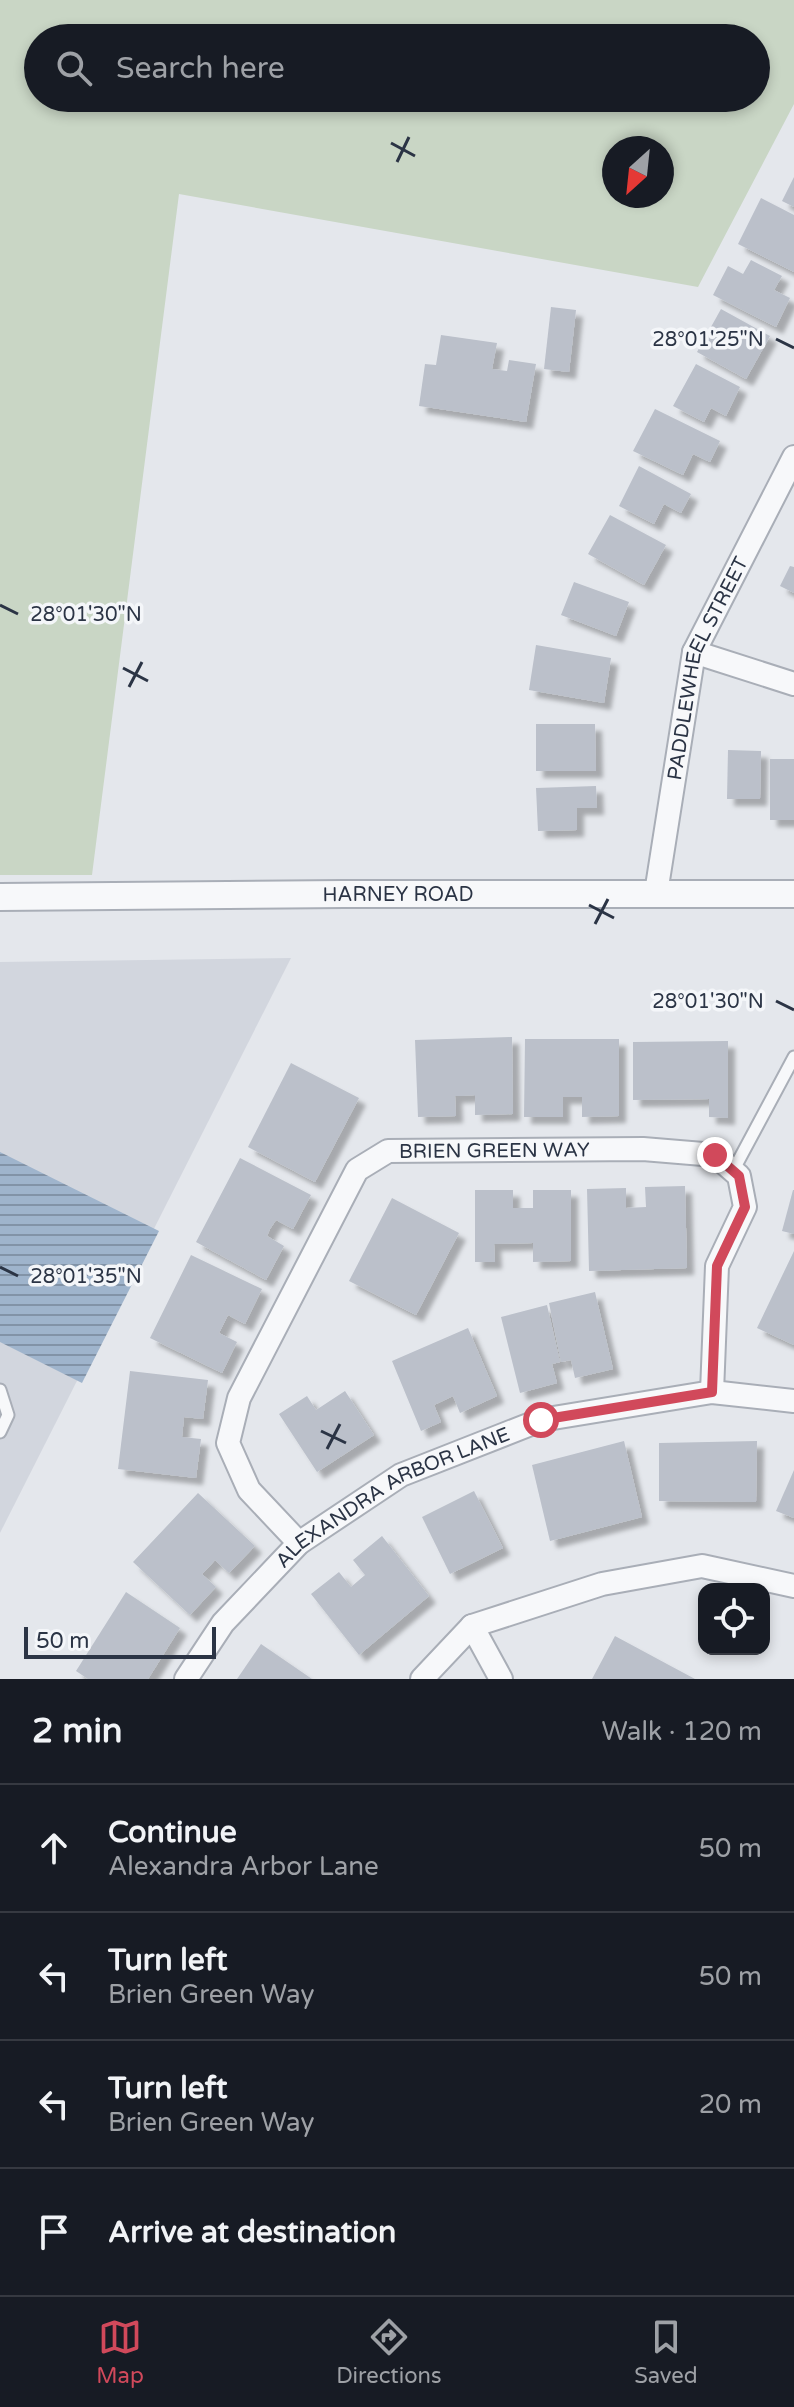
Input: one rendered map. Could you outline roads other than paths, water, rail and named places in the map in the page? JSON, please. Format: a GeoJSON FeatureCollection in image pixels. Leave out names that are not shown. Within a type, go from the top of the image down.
{"type":"FeatureCollection","features":[{"type":"Feature","properties":{"kind":"street","name":"PADDLEWHEEL STREET"},"geometry":{"type":"LineString","coordinates":[[656,893],[694,652],[794,457]]}},
{"type":"Feature","properties":{"kind":"street"},"geometry":{"type":"LineString","coordinates":[[694,652],[794,684]]}},
{"type":"Feature","properties":{"kind":"street","name":"HARNEY ROAD"},"geometry":{"type":"LineString","coordinates":[[0,897],[794,894]]}},
{"type":"Feature","properties":{"kind":"street","name":"BRIEN GREEN WAY"},"geometry":{"type":"LineString","coordinates":[[299,1543],[249,1490],[228,1443],[239,1398],[357,1170],[388,1151],[643,1149],[715,1155],[733,1171]]}},
{"type":"Feature","properties":{"kind":"street"},"geometry":{"type":"LineString","coordinates":[[712,1392],[717,1266],[745,1207],[739,1176],[733,1171]]}},
{"type":"Feature","properties":{"kind":"street","name":"ALEXANDRA ARBOR LANE"},"geometry":{"type":"LineString","coordinates":[[186,1679],[223,1623],[299,1543],[401,1475],[541,1420],[712,1392],[794,1401]]}},
{"type":"Feature","properties":{"kind":"street"},"geometry":{"type":"LineString","coordinates":[[422,1679],[472,1626],[602,1584],[702,1566],[794,1586]]}},
{"type":"Feature","properties":{"kind":"street"},"geometry":{"type":"LineString","coordinates":[[472,1626],[501,1679]]}},
{"type":"Feature","properties":{"kind":"lane"},"geometry":{"type":"LineString","coordinates":[[733,1171],[794,1057]]}},
{"type":"Feature","properties":{"kind":"lane"},"geometry":{"type":"LineString","coordinates":[[0,1390],[8,1415],[0,1432]]}},
{"type":"Feature","properties":{"kind":"water"},"geometry":{"type":"Polygon","coordinates":[[[0,1152],[159,1231],[82,1383],[0,1342],[0,1152]]]}}]}
